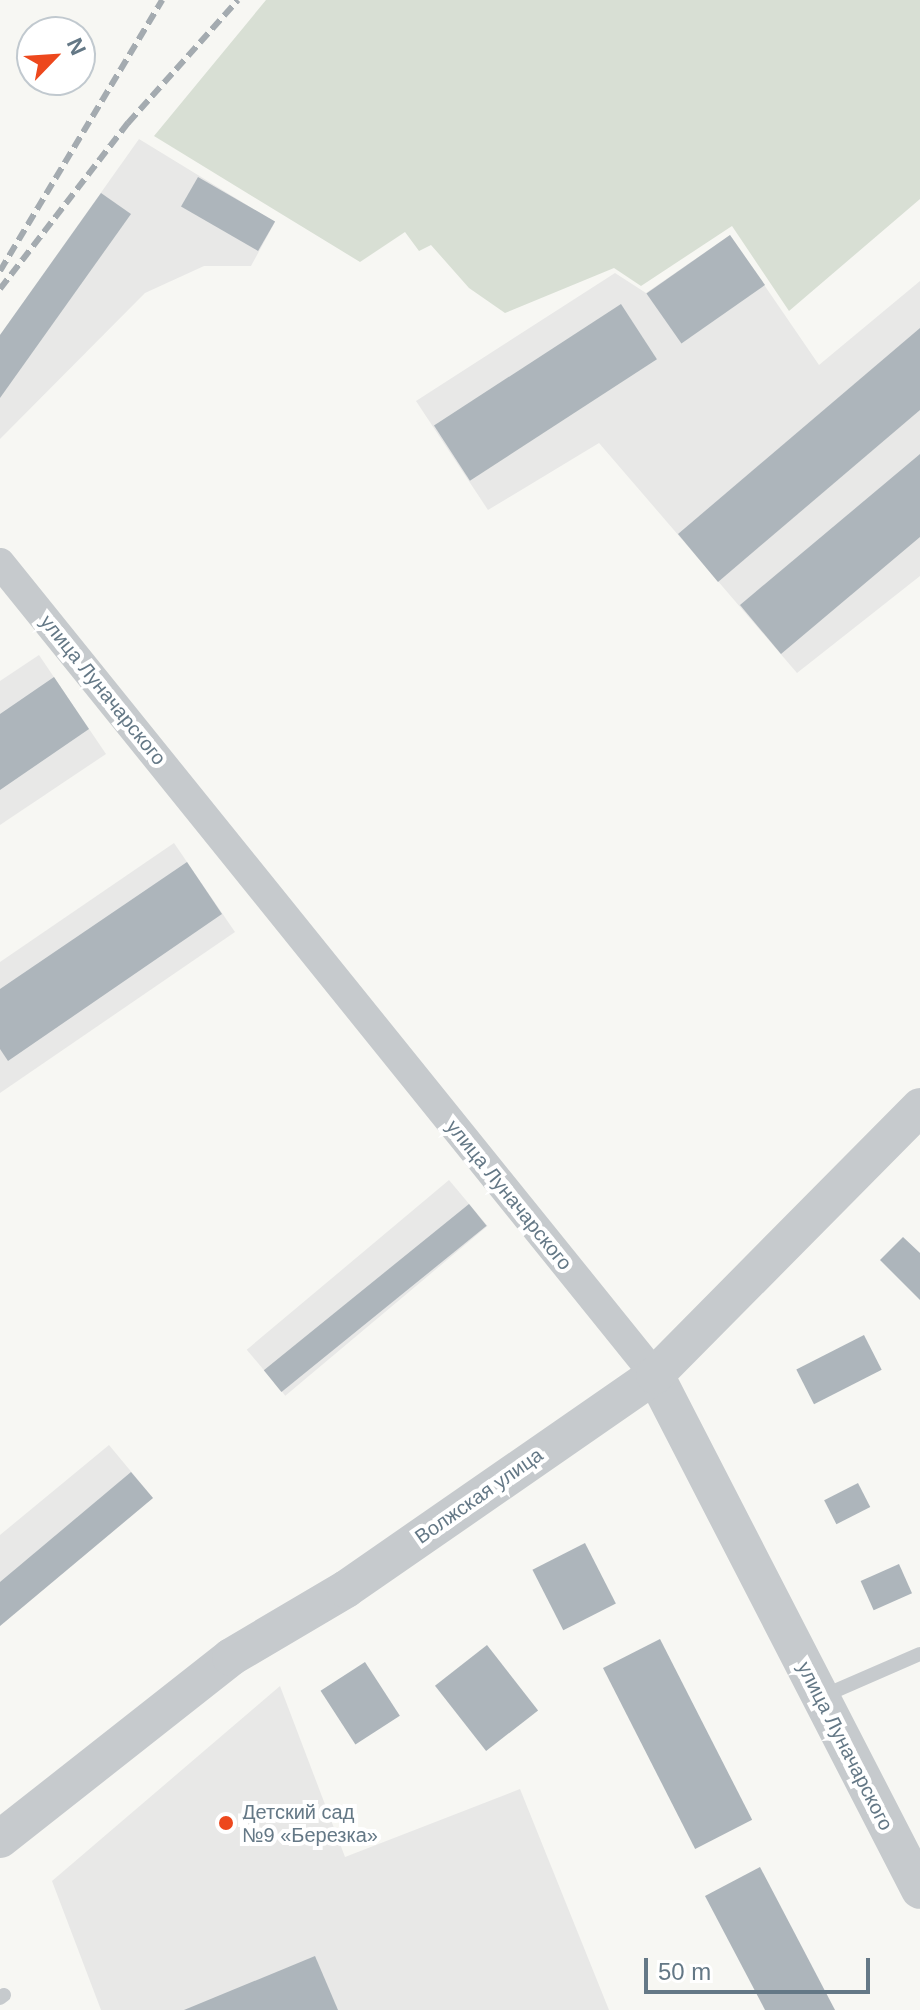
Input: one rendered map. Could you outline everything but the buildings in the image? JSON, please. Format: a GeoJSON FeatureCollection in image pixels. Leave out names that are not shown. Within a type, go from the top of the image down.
{"type":"FeatureCollection","features":[{"type":"Feature","properties":{"kind":"street","name":"улица Луначарского"},"geometry":{"type":"LineString","coordinates":[[0,563],[655,1375],[920,1890]]}},
{"type":"Feature","properties":{"kind":"street","name":"Волжская улица"},"geometry":{"type":"LineString","coordinates":[[0,1839],[231,1657],[346,1589],[655,1375],[920,1107]]}},
{"type":"Feature","properties":{"kind":"lane"},"geometry":{"type":"LineString","coordinates":[[820,1697],[920,1654]]}},
{"type":"Feature","properties":{"kind":"shaded area"},"geometry":{"type":"Polygon","coordinates":[[[266,0],[920,0],[920,199],[789,311],[732,226],[641,286],[614,268],[505,313],[469,288],[431,245],[419,251],[405,232],[360,262],[154,136],[266,0]]]}},
{"type":"Feature","properties":{"kind":"shaded area"},"geometry":{"type":"Polygon","coordinates":[[[139,139],[275,222],[251,266],[204,266],[145,293],[0,439],[0,335],[139,139]]]}},
{"type":"Feature","properties":{"kind":"shaded area"},"geometry":{"type":"Polygon","coordinates":[[[730,235],[819,365],[920,281],[920,576],[797,673],[599,443],[488,510],[416,401],[615,273],[646,293],[730,235]]]}},
{"type":"Feature","properties":{"kind":"shaded area"},"geometry":{"type":"Polygon","coordinates":[[[39,655],[106,754],[0,825],[0,681],[39,655]]]}},
{"type":"Feature","properties":{"kind":"shaded area"},"geometry":{"type":"Polygon","coordinates":[[[174,843],[235,932],[0,1093],[0,962],[174,843]]]}},
{"type":"Feature","properties":{"kind":"shaded area"},"geometry":{"type":"Polygon","coordinates":[[[449,1180],[488,1226],[285,1396],[247,1350],[449,1180]]]}},
{"type":"Feature","properties":{"kind":"shaded area"},"geometry":{"type":"Polygon","coordinates":[[[109,1445],[153,1498],[0,1626],[0,1535],[109,1445]]]}},
{"type":"Feature","properties":{"kind":"shaded area","name":"Детский сад №9 «Березка»"},"geometry":{"type":"Polygon","coordinates":[[[280,1686],[345,1857],[520,1789],[609,2010],[101,2010],[52,1881],[280,1686]]]}},
{"type":"Feature","properties":{"kind":"railway"},"geometry":{"type":"LineString","coordinates":[[0,271],[162,0]]}},
{"type":"Feature","properties":{"kind":"railway"},"geometry":{"type":"LineString","coordinates":[[0,289],[128,123],[238,0]]}},
{"type":"Feature","properties":{"kind":"place","name":"Детский сад №9 «Березка»"},"geometry":{"type":"Point","coordinates":[226,1823]}}]}
